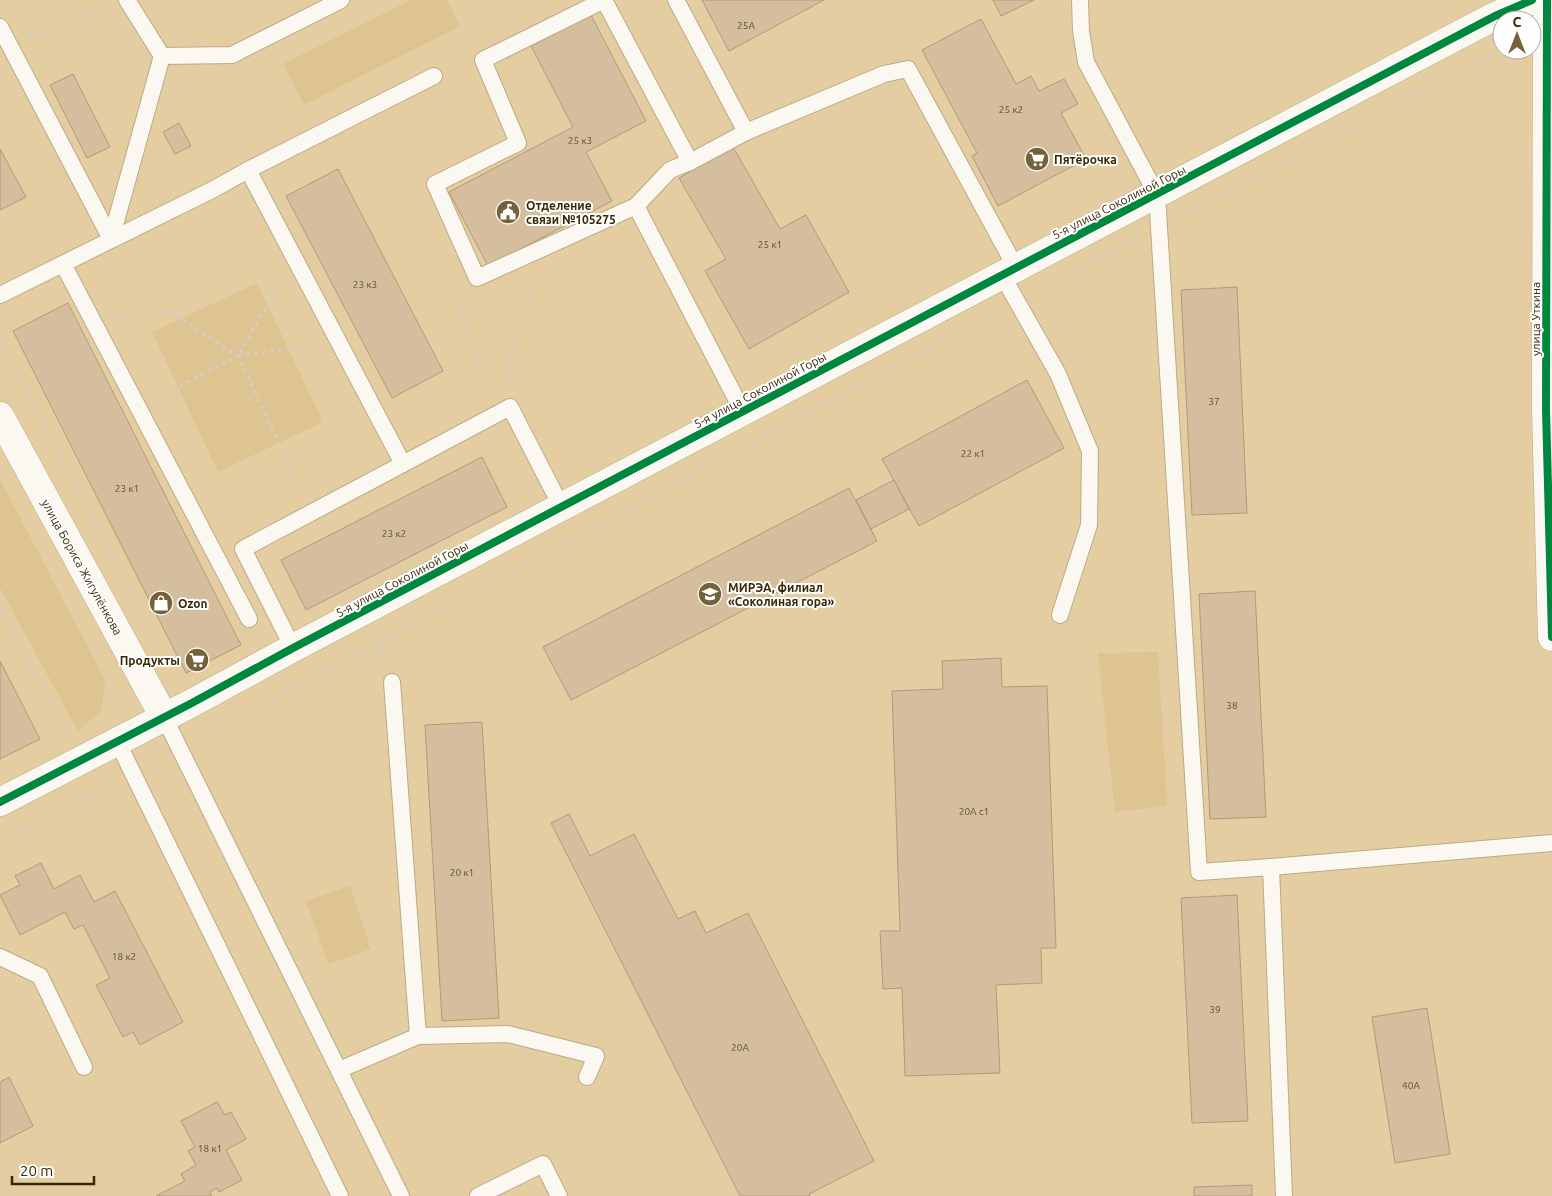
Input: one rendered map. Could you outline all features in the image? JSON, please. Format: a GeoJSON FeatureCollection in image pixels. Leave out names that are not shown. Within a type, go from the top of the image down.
{"type":"FeatureCollection","features":[{"type":"Feature","properties":{"kind":"street","name":"5-я улица Соколиной Горы"},"geometry":{"type":"LineString","coordinates":[[0,802],[1496,16],[1532,0]]}},
{"type":"Feature","properties":{"kind":"street","name":"улица Уткина"},"geometry":{"type":"LineString","coordinates":[[1547,0],[1546,410],[1552,638]]}},
{"type":"Feature","properties":{"kind":"street","name":"улица Бориса Жигулёнкова"},"geometry":{"type":"LineString","coordinates":[[0,416],[164,717]]}},
{"type":"Feature","properties":{"kind":"lane"},"geometry":{"type":"LineString","coordinates":[[162,56],[232,56],[341,0]]}},
{"type":"Feature","properties":{"kind":"lane"},"geometry":{"type":"LineString","coordinates":[[690,162],[604,0],[482,60],[518,143],[436,184],[477,278],[636,206],[670,170],[690,162],[746,132],[884,74],[908,69],[1058,374],[1090,451],[1089,525],[1060,615]]}},
{"type":"Feature","properties":{"kind":"lane"},"geometry":{"type":"LineString","coordinates":[[676,0],[746,132]]}},
{"type":"Feature","properties":{"kind":"lane"},"geometry":{"type":"LineString","coordinates":[[1080,0],[1081,31],[1086,62],[1157,195],[1199,872],[1552,843]]}},
{"type":"Feature","properties":{"kind":"lane"},"geometry":{"type":"LineString","coordinates":[[121,2],[162,56]]}},
{"type":"Feature","properties":{"kind":"lane"},"geometry":{"type":"LineString","coordinates":[[0,27],[111,239]]}},
{"type":"Feature","properties":{"kind":"lane"},"geometry":{"type":"LineString","coordinates":[[111,239],[162,56]]}},
{"type":"Feature","properties":{"kind":"lane"},"geometry":{"type":"LineString","coordinates":[[0,295],[214,189],[434,76]]}},
{"type":"Feature","properties":{"kind":"lane"},"geometry":{"type":"LineString","coordinates":[[248,170],[403,464]]}},
{"type":"Feature","properties":{"kind":"lane"},"geometry":{"type":"LineString","coordinates":[[636,206],[743,412]]}},
{"type":"Feature","properties":{"kind":"lane"},"geometry":{"type":"LineString","coordinates":[[63,264],[249,619]]}},
{"type":"Feature","properties":{"kind":"lane"},"geometry":{"type":"LineString","coordinates":[[293,648],[243,549],[510,407],[562,508]]}},
{"type":"Feature","properties":{"kind":"lane"},"geometry":{"type":"LineString","coordinates":[[392,682],[418,1036]]}},
{"type":"Feature","properties":{"kind":"lane"},"geometry":{"type":"LineString","coordinates":[[164,717],[400,1196]]}},
{"type":"Feature","properties":{"kind":"lane"},"geometry":{"type":"LineString","coordinates":[[117,741],[340,1196]]}},
{"type":"Feature","properties":{"kind":"lane"},"geometry":{"type":"LineString","coordinates":[[1271,867],[1284,1196]]}},
{"type":"Feature","properties":{"kind":"lane"},"geometry":{"type":"LineString","coordinates":[[0,957],[40,976],[84,1067]]}},
{"type":"Feature","properties":{"kind":"lane"},"geometry":{"type":"LineString","coordinates":[[339,1070],[418,1036],[508,1034],[596,1056],[586,1077]]}},
{"type":"Feature","properties":{"kind":"lane"},"geometry":{"type":"LineString","coordinates":[[478,1196],[543,1164],[559,1196]]}},
{"type":"Feature","properties":{"kind":"path"},"geometry":{"type":"LineString","coordinates":[[10,45],[121,2]]}},
{"type":"Feature","properties":{"kind":"path"},"geometry":{"type":"LineString","coordinates":[[1070,274],[1492,57]]}},
{"type":"Feature","properties":{"kind":"path"},"geometry":{"type":"LineString","coordinates":[[510,407],[512,346],[526,304],[540,282],[561,240]]}},
{"type":"Feature","properties":{"kind":"path"},"geometry":{"type":"LineString","coordinates":[[237,356],[294,259]]}},
{"type":"Feature","properties":{"kind":"path"},"geometry":{"type":"LineString","coordinates":[[474,270],[465,290],[462,316],[476,363],[510,407]]}},
{"type":"Feature","properties":{"kind":"path"},"geometry":{"type":"LineString","coordinates":[[96,327],[138,308],[171,312],[237,356],[312,513]]}},
{"type":"Feature","properties":{"kind":"path"},"geometry":{"type":"LineString","coordinates":[[179,750],[964,329]]}},
{"type":"Feature","properties":{"kind":"path"},"geometry":{"type":"LineString","coordinates":[[0,338],[137,605]]}},
{"type":"Feature","properties":{"kind":"path"},"geometry":{"type":"LineString","coordinates":[[138,408],[237,356],[338,342]]}},
{"type":"Feature","properties":{"kind":"path"},"geometry":{"type":"LineString","coordinates":[[0,608],[69,736]]}},
{"type":"Feature","properties":{"kind":"path"},"geometry":{"type":"LineString","coordinates":[[0,844],[132,775]]}},
{"type":"Feature","properties":{"kind":"path"},"geometry":{"type":"LineString","coordinates":[[418,1036],[543,1164]]}},
{"type":"Feature","properties":{"kind":"shaded area"},"geometry":{"type":"Polygon","coordinates":[[[411,0],[447,0],[460,26],[304,105],[283,64],[411,0]]]}},
{"type":"Feature","properties":{"kind":"shaded area"},"geometry":{"type":"Polygon","coordinates":[[[257,283],[323,422],[218,472],[152,332],[257,283]]]}},
{"type":"Feature","properties":{"kind":"shaded area"},"geometry":{"type":"Polygon","coordinates":[[[0,479],[105,680],[102,710],[78,731],[0,588],[0,479]]]}},
{"type":"Feature","properties":{"kind":"shaded area"},"geometry":{"type":"Polygon","coordinates":[[[1158,652],[1167,806],[1115,812],[1098,653],[1158,652]]]}},
{"type":"Feature","properties":{"kind":"shaded area"},"geometry":{"type":"Polygon","coordinates":[[[350,886],[371,949],[328,964],[306,901],[350,886]]]}},
{"type":"Feature","properties":{"kind":"building"},"geometry":{"type":"Polygon","coordinates":[[[702,0],[824,0],[729,51],[702,0]]]}},
{"type":"Feature","properties":{"kind":"building"},"geometry":{"type":"Polygon","coordinates":[[[993,0],[1034,0],[1001,16],[993,0]]]}},
{"type":"Feature","properties":{"kind":"building"},"geometry":{"type":"Polygon","coordinates":[[[591,15],[646,121],[586,152],[612,201],[488,266],[449,192],[573,127],[531,46],[591,15]]]}},
{"type":"Feature","properties":{"kind":"building"},"geometry":{"type":"Polygon","coordinates":[[[981,19],[1016,84],[1031,76],[1039,91],[1064,79],[1078,104],[1061,113],[1086,159],[998,206],[972,156],[977,153],[922,50],[981,19]]]}},
{"type":"Feature","properties":{"kind":"building"},"geometry":{"type":"Polygon","coordinates":[[[73,74],[110,147],[87,158],[50,85],[73,74]]]}},
{"type":"Feature","properties":{"kind":"building"},"geometry":{"type":"Polygon","coordinates":[[[179,123],[191,146],[175,154],[163,132],[179,123]]]}},
{"type":"Feature","properties":{"kind":"building"},"geometry":{"type":"Polygon","coordinates":[[[733,147],[780,229],[806,215],[849,292],[749,349],[705,271],[726,259],[679,178],[733,147]]]}},
{"type":"Feature","properties":{"kind":"building"},"geometry":{"type":"Polygon","coordinates":[[[0,149],[26,197],[0,210],[0,149]]]}},
{"type":"Feature","properties":{"kind":"building"},"geometry":{"type":"Polygon","coordinates":[[[338,169],[443,371],[392,398],[286,196],[338,169]]]}},
{"type":"Feature","properties":{"kind":"building"},"geometry":{"type":"Polygon","coordinates":[[[1237,287],[1247,513],[1192,515],[1181,290],[1237,287]]]}},
{"type":"Feature","properties":{"kind":"building"},"geometry":{"type":"Polygon","coordinates":[[[68,303],[241,645],[186,673],[13,331],[68,303]]]}},
{"type":"Feature","properties":{"kind":"building"},"geometry":{"type":"Polygon","coordinates":[[[1027,380],[1064,448],[919,526],[882,459],[1027,380]]]}},
{"type":"Feature","properties":{"kind":"building"},"geometry":{"type":"Polygon","coordinates":[[[482,457],[507,507],[306,610],[281,560],[482,457]]]}},
{"type":"Feature","properties":{"kind":"building"},"geometry":{"type":"Polygon","coordinates":[[[894,480],[909,509],[871,529],[856,500],[894,480]]]}},
{"type":"Feature","properties":{"kind":"building","name":"МИРЭА, филиал «Соколиная гора»"},"geometry":{"type":"Polygon","coordinates":[[[849,488],[877,541],[571,700],[543,647],[849,488]]]}},
{"type":"Feature","properties":{"kind":"building"},"geometry":{"type":"Polygon","coordinates":[[[1255,591],[1266,817],[1210,819],[1199,594],[1255,591]]]}},
{"type":"Feature","properties":{"kind":"building"},"geometry":{"type":"Polygon","coordinates":[[[1001,658],[1002,687],[1047,686],[1056,948],[1041,948],[1042,983],[996,985],[1000,1073],[905,1076],[902,988],[883,989],[880,931],[900,931],[892,691],[943,689],[942,661],[1001,658]]]}},
{"type":"Feature","properties":{"kind":"building"},"geometry":{"type":"Polygon","coordinates":[[[0,661],[40,739],[0,759],[0,661]]]}},
{"type":"Feature","properties":{"kind":"building"},"geometry":{"type":"Polygon","coordinates":[[[482,722],[499,1018],[442,1021],[425,725],[482,722]]]}},
{"type":"Feature","properties":{"kind":"building"},"geometry":{"type":"Polygon","coordinates":[[[569,814],[590,856],[634,834],[678,919],[695,911],[706,933],[748,913],[874,1161],[809,1194],[810,1196],[740,1196],[551,823],[569,814]]]}},
{"type":"Feature","properties":{"kind":"building"},"geometry":{"type":"Polygon","coordinates":[[[41,863],[54,889],[80,875],[94,902],[115,891],[183,1022],[140,1045],[133,1032],[123,1037],[96,985],[110,978],[83,925],[74,929],[65,912],[20,935],[0,895],[20,885],[15,876],[41,863]]]}},
{"type":"Feature","properties":{"kind":"building"},"geometry":{"type":"Polygon","coordinates":[[[1237,895],[1248,1121],[1192,1123],[1181,898],[1237,895]]]}},
{"type":"Feature","properties":{"kind":"building"},"geometry":{"type":"Polygon","coordinates":[[[1427,1008],[1450,1154],[1395,1163],[1372,1017],[1427,1008]]]}},
{"type":"Feature","properties":{"kind":"building"},"geometry":{"type":"Polygon","coordinates":[[[9,1077],[33,1126],[0,1143],[0,1082],[9,1077]]]}},
{"type":"Feature","properties":{"kind":"building"},"geometry":{"type":"Polygon","coordinates":[[[217,1102],[225,1115],[231,1112],[246,1139],[226,1150],[242,1180],[219,1192],[217,1188],[210,1192],[212,1196],[156,1196],[185,1181],[181,1174],[196,1165],[188,1151],[195,1147],[181,1121],[217,1102]]]}},
{"type":"Feature","properties":{"kind":"building"},"geometry":{"type":"Polygon","coordinates":[[[1252,1185],[1252,1196],[1194,1196],[1194,1187],[1252,1185]]]}},
{"type":"Feature","properties":{"kind":"cycle path"},"geometry":{"type":"LineString","coordinates":[[0,802],[190,704],[293,648],[1495,16],[1532,0]]}},
{"type":"Feature","properties":{"kind":"cycle path"},"geometry":{"type":"LineString","coordinates":[[1547,0],[1546,410],[1552,637]]}},
{"type":"Feature","properties":{"kind":"place","name":"Пятёрочка"},"geometry":{"type":"Point","coordinates":[1037,159]}},
{"type":"Feature","properties":{"kind":"place","name":"Отделение связи №105275"},"geometry":{"type":"Point","coordinates":[508,212]}},
{"type":"Feature","properties":{"kind":"place","name":"МИРЭА, филиал «Соколиная гора»"},"geometry":{"type":"Point","coordinates":[710,594]}},
{"type":"Feature","properties":{"kind":"place","name":"Ozon"},"geometry":{"type":"Point","coordinates":[161,603]}},
{"type":"Feature","properties":{"kind":"place","name":"Продукты"},"geometry":{"type":"Point","coordinates":[197,660]}}]}
